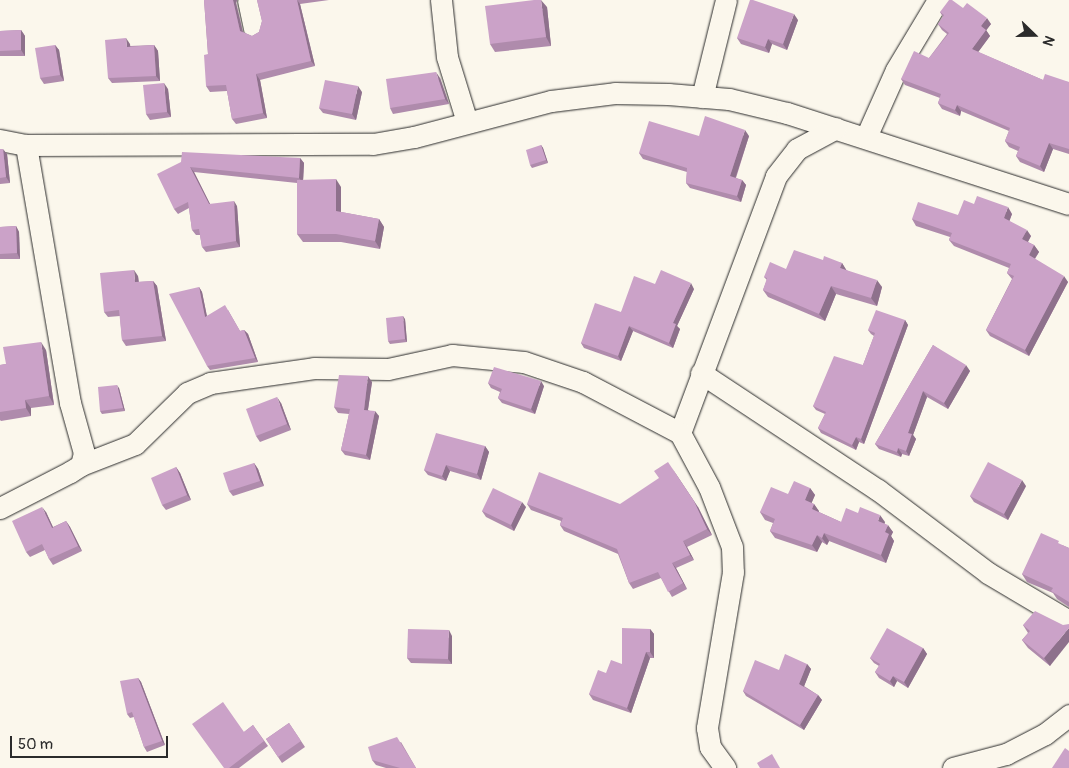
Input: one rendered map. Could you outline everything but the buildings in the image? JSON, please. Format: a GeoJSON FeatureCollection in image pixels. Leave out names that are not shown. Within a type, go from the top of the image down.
{"type":"FeatureCollection","features":[{"type":"Feature","properties":{"kind":"street"},"geometry":{"type":"LineString","coordinates":[[248,0],[254,29]]}},
{"type":"Feature","properties":{"kind":"street"},"geometry":{"type":"LineString","coordinates":[[441,0],[448,57],[468,122]]}},
{"type":"Feature","properties":{"kind":"street"},"geometry":{"type":"LineString","coordinates":[[702,97],[726,0]]}},
{"type":"Feature","properties":{"kind":"street"},"geometry":{"type":"LineString","coordinates":[[866,137],[896,70],[938,0]]}},
{"type":"Feature","properties":{"kind":"street"},"geometry":{"type":"LineString","coordinates":[[0,140],[26,145],[55,142],[373,144],[414,137],[551,101],[616,93],[702,97],[729,99],[836,128],[1069,204]]}},
{"type":"Feature","properties":{"kind":"street"},"geometry":{"type":"LineString","coordinates":[[680,433],[700,373],[776,176],[797,149],[836,128]]}},
{"type":"Feature","properties":{"kind":"street"},"geometry":{"type":"LineString","coordinates":[[26,145],[70,402],[82,438],[84,453],[81,465]]}},
{"type":"Feature","properties":{"kind":"street"},"geometry":{"type":"LineString","coordinates":[[0,508],[81,465],[135,444],[187,393],[204,384],[314,368],[388,369],[452,355],[524,362],[583,382],[680,433],[709,487],[732,547],[730,600],[707,728],[710,747],[718,766]]}},
{"type":"Feature","properties":{"kind":"street"},"geometry":{"type":"LineString","coordinates":[[700,373],[878,490],[988,573],[1069,621]]}},
{"type":"Feature","properties":{"kind":"street"},"geometry":{"type":"LineString","coordinates":[[962,766],[1006,754],[1045,734],[1069,715]]}}]}
